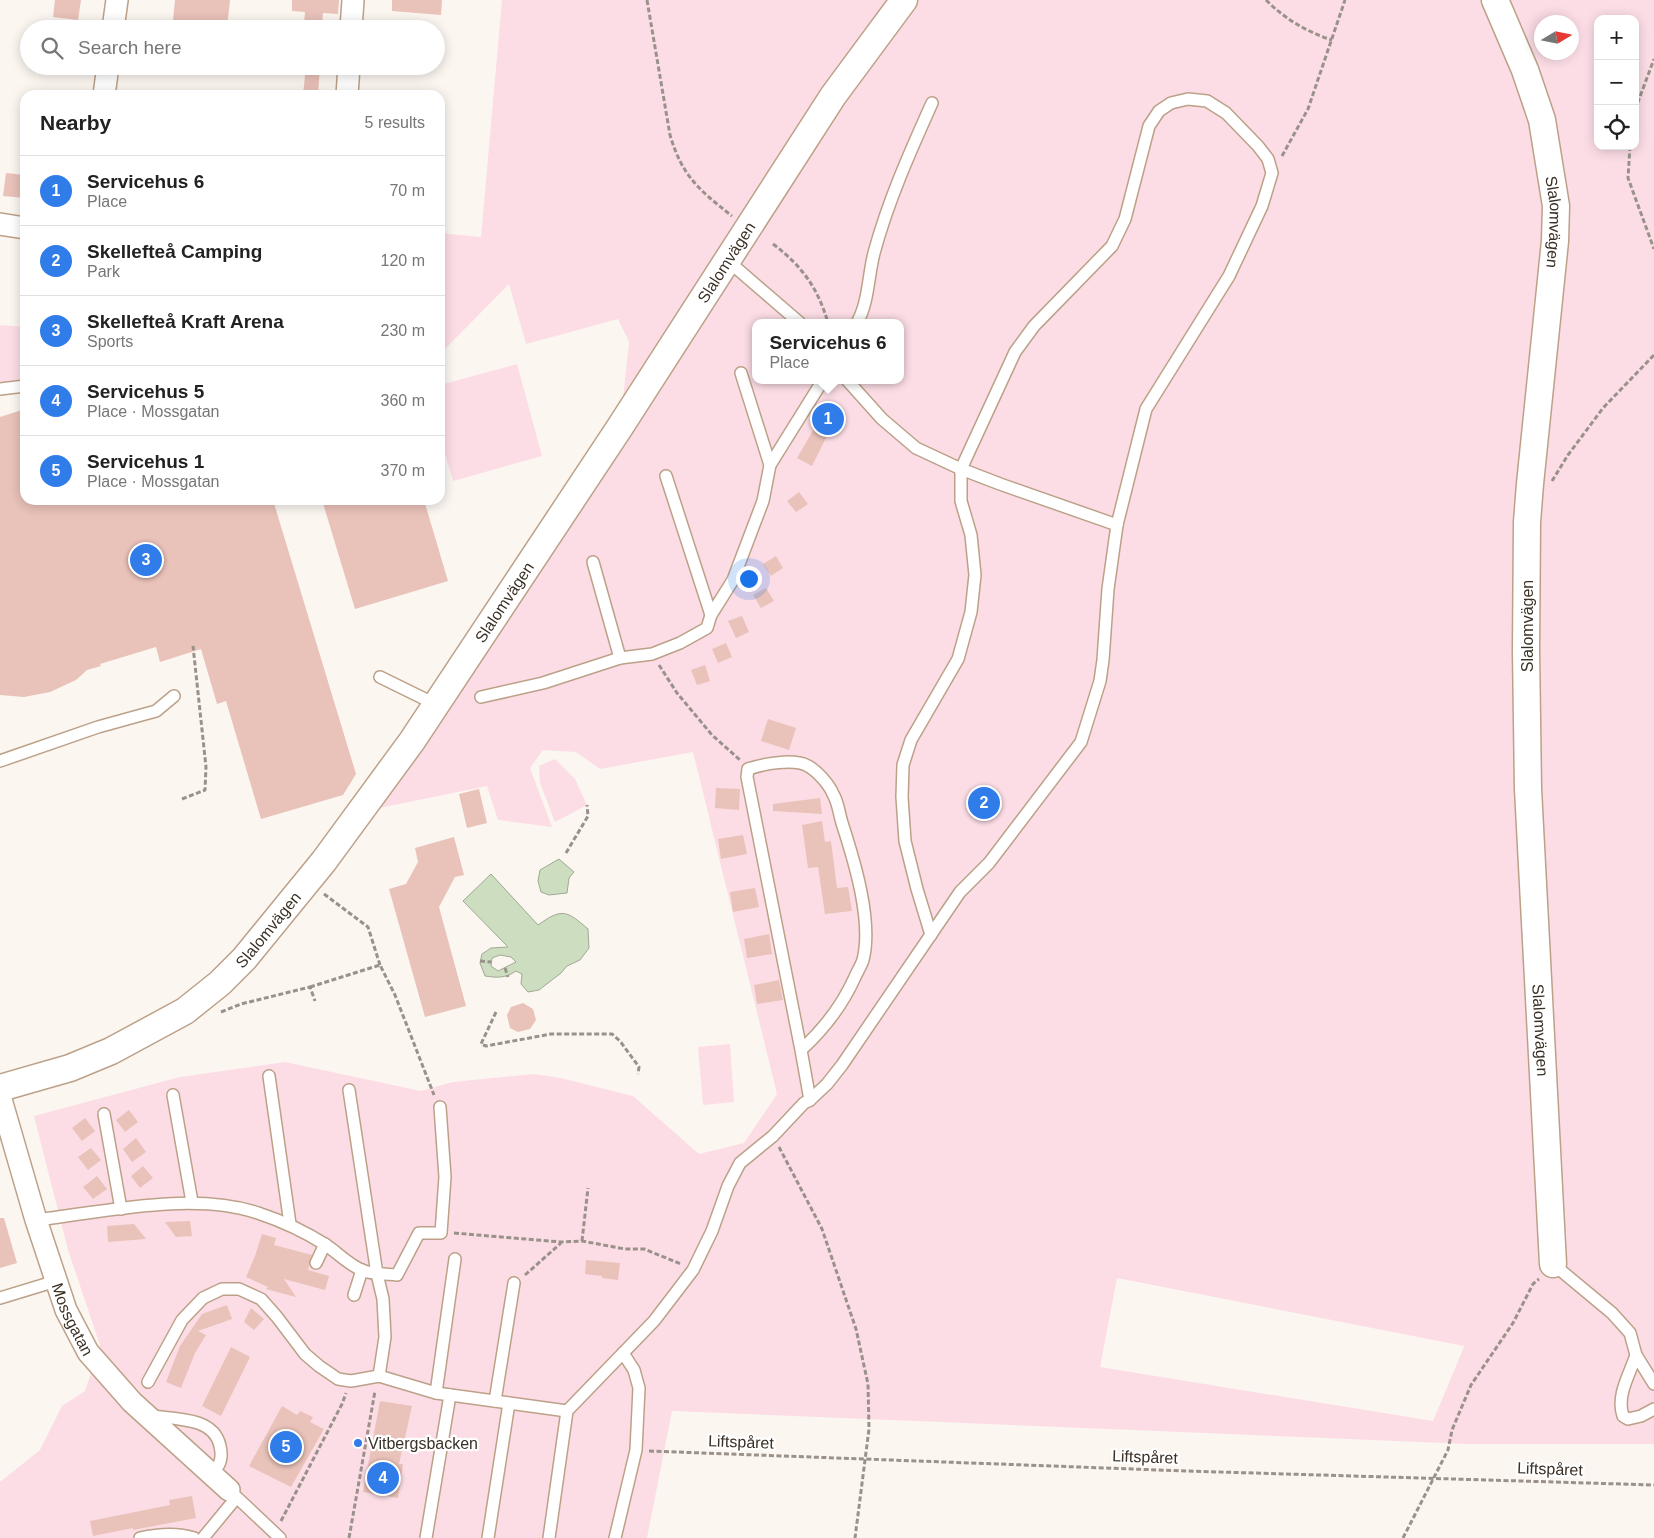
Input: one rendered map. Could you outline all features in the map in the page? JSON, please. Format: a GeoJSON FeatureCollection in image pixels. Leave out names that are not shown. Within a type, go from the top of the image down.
{"type":"FeatureCollection","features":[{"type":"Feature","properties":{"kind":"street"},"geometry":{"type":"LineString","coordinates":[[114,20],[116,0]]}},
{"type":"Feature","properties":{"kind":"street"},"geometry":{"type":"LineString","coordinates":[[352,20],[353,0]]}},
{"type":"Feature","properties":{"kind":"street","name":"Slalomvägen"},"geometry":{"type":"LineString","coordinates":[[0,1088],[70,1068],[110,1051],[185,1011],[220,983],[244,959],[307,881],[437,705],[614,435],[832,96],[904,0]]}},
{"type":"Feature","properties":{"kind":"street","name":"Slalomvägen"},"geometry":{"type":"LineString","coordinates":[[1495,0],[1525,70],[1542,120],[1556,206],[1555,241],[1527,522],[1526,641],[1528,789],[1553,1264]]}},
{"type":"Feature","properties":{"kind":"street"},"geometry":{"type":"LineString","coordinates":[[105,90],[107,75]]}},
{"type":"Feature","properties":{"kind":"street"},"geometry":{"type":"LineString","coordinates":[[347,90],[348,75]]}},
{"type":"Feature","properties":{"kind":"street"},"geometry":{"type":"LineString","coordinates":[[0,224],[20,227]]}},
{"type":"Feature","properties":{"kind":"street","name":"Mossgatan"},"geometry":{"type":"LineString","coordinates":[[0,1096],[56,1281],[66,1310],[88,1352],[145,1415],[233,1494]]}},
{"type":"Feature","properties":{"kind":"lane"},"geometry":{"type":"LineString","coordinates":[[549,1538],[568,1411],[654,1321],[693,1270],[712,1232],[728,1186],[740,1163],[773,1136],[804,1103],[810,1100],[826,1084],[842,1065],[931,935],[960,892],[989,863],[1081,742],[1100,680],[1108,589],[1117,525],[1146,409],[1229,276],[1262,206],[1272,173],[1268,159],[1258,146],[1226,113],[1207,101],[1188,99],[1171,103],[1159,111],[1149,126],[1124,219],[1112,246],[1034,326],[1015,352],[961,469],[961,501],[971,535],[975,575],[971,612],[958,659],[911,740],[902,765],[905,842],[931,935]]}},
{"type":"Feature","properties":{"kind":"lane"},"geometry":{"type":"LineString","coordinates":[[859,319],[864,311],[874,253],[892,197],[932,103]]}},
{"type":"Feature","properties":{"kind":"lane"},"geometry":{"type":"LineString","coordinates":[[727,260],[795,319]]}},
{"type":"Feature","properties":{"kind":"lane"},"geometry":{"type":"LineString","coordinates":[[741,374],[770,465]]}},
{"type":"Feature","properties":{"kind":"lane"},"geometry":{"type":"LineString","coordinates":[[481,697],[543,683],[620,658],[652,654],[680,643],[707,628],[711,615],[733,580],[763,500],[770,465],[821,384]]}},
{"type":"Feature","properties":{"kind":"lane"},"geometry":{"type":"LineString","coordinates":[[851,384],[882,419],[916,448],[961,469],[1117,525]]}},
{"type":"Feature","properties":{"kind":"lane"},"geometry":{"type":"LineString","coordinates":[[0,389],[20,387]]}},
{"type":"Feature","properties":{"kind":"lane"},"geometry":{"type":"LineString","coordinates":[[666,476],[711,615]]}},
{"type":"Feature","properties":{"kind":"lane"},"geometry":{"type":"LineString","coordinates":[[593,562],[620,658]]}},
{"type":"Feature","properties":{"kind":"lane"},"geometry":{"type":"LineString","coordinates":[[380,677],[437,705]]}},
{"type":"Feature","properties":{"kind":"lane"},"geometry":{"type":"LineString","coordinates":[[0,761],[98,727],[156,711],[174,696]]}},
{"type":"Feature","properties":{"kind":"lane"},"geometry":{"type":"LineString","coordinates":[[802,1050],[816,1036],[845,998],[863,960],[865,935],[861,894],[833,792],[818,774],[807,766],[774,763],[748,769],[747,777],[802,1050],[810,1100]]}},
{"type":"Feature","properties":{"kind":"lane"},"geometry":{"type":"LineString","coordinates":[[269,1076],[290,1224]]}},
{"type":"Feature","properties":{"kind":"lane"},"geometry":{"type":"LineString","coordinates":[[349,1090],[376,1274],[383,1299],[385,1338],[378,1376]]}},
{"type":"Feature","properties":{"kind":"lane"},"geometry":{"type":"LineString","coordinates":[[173,1095],[192,1202]]}},
{"type":"Feature","properties":{"kind":"lane"},"geometry":{"type":"LineString","coordinates":[[36,1220],[192,1202],[227,1206],[255,1212],[290,1224],[362,1270],[376,1274],[397,1275],[418,1233],[442,1233],[445,1177],[440,1107]]}},
{"type":"Feature","properties":{"kind":"lane"},"geometry":{"type":"LineString","coordinates":[[104,1114],[121,1209]]}},
{"type":"Feature","properties":{"kind":"lane"},"geometry":{"type":"LineString","coordinates":[[316,1263],[324,1244]]}},
{"type":"Feature","properties":{"kind":"lane"},"geometry":{"type":"LineString","coordinates":[[436,1393],[455,1259]]}},
{"type":"Feature","properties":{"kind":"lane"},"geometry":{"type":"LineString","coordinates":[[1553,1264],[1612,1313],[1630,1333],[1636,1355],[1654,1384]]}},
{"type":"Feature","properties":{"kind":"lane"},"geometry":{"type":"LineString","coordinates":[[354,1295],[362,1270]]}},
{"type":"Feature","properties":{"kind":"lane"},"geometry":{"type":"LineString","coordinates":[[0,1298],[56,1281]]}},
{"type":"Feature","properties":{"kind":"lane"},"geometry":{"type":"LineString","coordinates":[[495,1401],[514,1283]]}},
{"type":"Feature","properties":{"kind":"lane"},"geometry":{"type":"LineString","coordinates":[[148,1382],[182,1320],[203,1298],[222,1289],[239,1289],[261,1299],[305,1354],[318,1366],[338,1379],[351,1380],[378,1376],[436,1393],[568,1411]]}},
{"type":"Feature","properties":{"kind":"lane"},"geometry":{"type":"LineString","coordinates":[[615,1538],[636,1450],[639,1388],[634,1370],[623,1354]]}},
{"type":"Feature","properties":{"kind":"lane"},"geometry":{"type":"LineString","coordinates":[[1636,1355],[1623,1390],[1621,1409],[1623,1416],[1628,1419],[1641,1416],[1654,1409]]}},
{"type":"Feature","properties":{"kind":"lane"},"geometry":{"type":"LineString","coordinates":[[426,1538],[450,1395]]}},
{"type":"Feature","properties":{"kind":"lane"},"geometry":{"type":"LineString","coordinates":[[488,1538],[509,1403]]}},
{"type":"Feature","properties":{"kind":"lane"},"geometry":{"type":"LineString","coordinates":[[145,1415],[196,1422],[210,1428],[219,1440],[222,1455],[220,1465],[212,1474]]}},
{"type":"Feature","properties":{"kind":"lane"},"geometry":{"type":"LineString","coordinates":[[203,1538],[233,1494],[277,1535]]}},
{"type":"Feature","properties":{"kind":"lane"},"geometry":{"type":"LineString","coordinates":[[140,1538],[156,1534],[184,1534],[194,1538]]}},
{"type":"Feature","properties":{"kind":"path"},"geometry":{"type":"LineString","coordinates":[[647,0],[670,134],[675,151],[686,172],[701,190],[737,220]]}},
{"type":"Feature","properties":{"kind":"path"},"geometry":{"type":"LineString","coordinates":[[1266,0],[1294,23],[1310,33],[1332,40]]}},
{"type":"Feature","properties":{"kind":"path"},"geometry":{"type":"LineString","coordinates":[[1272,173],[1308,109],[1345,0]]}},
{"type":"Feature","properties":{"kind":"path"},"geometry":{"type":"LineString","coordinates":[[1637,105],[1654,59]]}},
{"type":"Feature","properties":{"kind":"path"},"geometry":{"type":"LineString","coordinates":[[1630,150],[1628,178],[1654,249]]}},
{"type":"Feature","properties":{"kind":"path"},"geometry":{"type":"LineString","coordinates":[[773,244],[791,258],[809,280],[823,306],[827,319]]}},
{"type":"Feature","properties":{"kind":"path"},"geometry":{"type":"LineString","coordinates":[[1548,489],[1568,456],[1603,408],[1654,355]]}},
{"type":"Feature","properties":{"kind":"path"},"geometry":{"type":"LineString","coordinates":[[182,799],[205,790],[206,767],[193,646]]}},
{"type":"Feature","properties":{"kind":"path"},"geometry":{"type":"LineString","coordinates":[[652,654],[677,694],[712,735],[738,757],[748,769]]}},
{"type":"Feature","properties":{"kind":"path"},"geometry":{"type":"LineString","coordinates":[[566,853],[588,816],[587,805]]}},
{"type":"Feature","properties":{"kind":"path"},"geometry":{"type":"LineString","coordinates":[[307,881],[368,927],[380,965],[395,995],[426,1077],[440,1107]]}},
{"type":"Feature","properties":{"kind":"path"},"geometry":{"type":"LineString","coordinates":[[480,961],[491,962]]}},
{"type":"Feature","properties":{"kind":"path"},"geometry":{"type":"LineString","coordinates":[[310,987],[380,965]]}},
{"type":"Feature","properties":{"kind":"path"},"geometry":{"type":"LineString","coordinates":[[505,968],[508,977]]}},
{"type":"Feature","properties":{"kind":"path"},"geometry":{"type":"LineString","coordinates":[[496,1012],[481,1044],[486,1046],[551,1034],[612,1034],[620,1040],[639,1066],[638,1074]]}},
{"type":"Feature","properties":{"kind":"path"},"geometry":{"type":"LineString","coordinates":[[773,1136],[822,1229],[856,1329],[868,1384],[869,1429],[855,1538]]}},
{"type":"Feature","properties":{"kind":"path"},"geometry":{"type":"LineString","coordinates":[[582,1241],[588,1188]]}},
{"type":"Feature","properties":{"kind":"path"},"geometry":{"type":"LineString","coordinates":[[442,1233],[467,1233],[562,1242],[582,1241],[644,1249],[693,1270]]}},
{"type":"Feature","properties":{"kind":"path"},"geometry":{"type":"LineString","coordinates":[[514,1283],[536,1267],[554,1247],[562,1242]]}},
{"type":"Feature","properties":{"kind":"path"},"geometry":{"type":"LineString","coordinates":[[1403,1538],[1448,1450],[1452,1430],[1471,1385],[1513,1324],[1533,1284],[1553,1264]]}},
{"type":"Feature","properties":{"kind":"path"},"geometry":{"type":"LineString","coordinates":[[349,1538],[378,1376]]}},
{"type":"Feature","properties":{"kind":"path"},"geometry":{"type":"LineString","coordinates":[[277,1535],[342,1404],[351,1380]]}},
{"type":"Feature","properties":{"kind":"path","name":"Liftspåret"},"geometry":{"type":"LineString","coordinates":[[636,1450],[1654,1485]]}},
{"type":"Feature","properties":{"kind":"shaded area"},"geometry":{"type":"Polygon","coordinates":[[[502,0],[1654,0],[1654,1444],[1468,1444],[672,1411],[647,1538],[0,1538],[0,1482],[40,1450],[62,1406],[85,1391],[100,1345],[68,1250],[34,1116],[180,1077],[285,1062],[421,1091],[453,1082],[534,1074],[561,1078],[633,1096],[699,1154],[744,1143],[777,1094],[693,752],[600,769],[576,752],[543,750],[530,768],[552,827],[498,820],[487,786],[360,812],[620,427],[629,342],[618,319],[526,344],[509,284],[445,349],[445,233],[481,237],[502,0]],[[1117,1278],[1100,1367],[1433,1421],[1464,1346],[1117,1278]]]}},
{"type":"Feature","properties":{"kind":"shaded area"},"geometry":{"type":"Polygon","coordinates":[[[0,325],[20,327],[20,387],[0,389],[0,325]]]}},
{"type":"Feature","properties":{"kind":"shaded area"},"geometry":{"type":"Polygon","coordinates":[[[517,364],[542,456],[453,481],[445,453],[445,384],[517,364]]]}},
{"type":"Feature","properties":{"kind":"shaded area"},"geometry":{"type":"Polygon","coordinates":[[[555,759],[575,779],[587,805],[555,822],[540,783],[539,766],[555,759]]]}},
{"type":"Feature","properties":{"kind":"shaded area"},"geometry":{"type":"Polygon","coordinates":[[[559,859],[574,872],[569,878],[567,893],[549,895],[541,892],[538,881],[540,870],[559,859]]]}},
{"type":"Feature","properties":{"kind":"shaded area"},"geometry":{"type":"Polygon","coordinates":[[[491,874],[538,925],[559,914],[569,915],[581,923],[588,929],[589,948],[580,960],[567,966],[539,990],[528,992],[521,984],[522,974],[516,971],[502,977],[485,976],[480,963],[482,954],[491,948],[508,947],[463,901],[491,874]],[[500,955],[492,958],[491,966],[498,971],[516,962],[511,957],[500,955]]]}},
{"type":"Feature","properties":{"kind":"shaded area"},"geometry":{"type":"Polygon","coordinates":[[[730,1044],[734,1102],[703,1105],[698,1047],[730,1044]]]}},
{"type":"Feature","properties":{"kind":"building"},"geometry":{"type":"Polygon","coordinates":[[[55,0],[81,0],[78,20],[53,17],[55,0]]]}},
{"type":"Feature","properties":{"kind":"building"},"geometry":{"type":"Polygon","coordinates":[[[175,0],[230,0],[228,20],[173,20],[175,0]]]}},
{"type":"Feature","properties":{"kind":"building"},"geometry":{"type":"Polygon","coordinates":[[[292,0],[339,0],[338,14],[323,13],[322,20],[304,20],[305,12],[292,11],[292,0]]]}},
{"type":"Feature","properties":{"kind":"building"},"geometry":{"type":"Polygon","coordinates":[[[392,0],[442,0],[441,15],[392,11],[392,0]]]}},
{"type":"Feature","properties":{"kind":"building"},"geometry":{"type":"Polygon","coordinates":[[[305,75],[319,75],[318,90],[304,90],[305,75]]]}},
{"type":"Feature","properties":{"kind":"building"},"geometry":{"type":"Polygon","coordinates":[[[6,173],[20,174],[20,198],[3,196],[6,173]]]}},
{"type":"Feature","properties":{"kind":"building"},"geometry":{"type":"Polygon","coordinates":[[[829,402],[843,411],[826,438],[812,466],[797,458],[829,402]]]}},
{"type":"Feature","properties":{"kind":"building"},"geometry":{"type":"Polygon","coordinates":[[[20,411],[20,505],[275,505],[356,774],[343,795],[261,819],[226,701],[217,704],[201,649],[160,662],[156,647],[100,664],[101,666],[87,670],[76,680],[50,692],[24,697],[0,695],[0,417],[20,411]]]}},
{"type":"Feature","properties":{"kind":"building"},"geometry":{"type":"Polygon","coordinates":[[[799,492],[808,504],[796,512],[787,501],[799,492]]]}},
{"type":"Feature","properties":{"kind":"building"},"geometry":{"type":"Polygon","coordinates":[[[324,505],[425,505],[448,581],[355,609],[324,505]]]}},
{"type":"Feature","properties":{"kind":"building"},"geometry":{"type":"Polygon","coordinates":[[[776,556],[783,568],[771,576],[763,564],[776,556]]]}},
{"type":"Feature","properties":{"kind":"building"},"geometry":{"type":"Polygon","coordinates":[[[766,588],[774,601],[761,608],[753,595],[766,588]]]}},
{"type":"Feature","properties":{"kind":"building"},"geometry":{"type":"Polygon","coordinates":[[[742,616],[749,632],[736,638],[728,621],[742,616]]]}},
{"type":"Feature","properties":{"kind":"building"},"geometry":{"type":"Polygon","coordinates":[[[726,643],[732,657],[718,663],[712,649],[726,643]]]}},
{"type":"Feature","properties":{"kind":"building"},"geometry":{"type":"Polygon","coordinates":[[[705,665],[710,681],[697,685],[691,670],[705,665]]]}},
{"type":"Feature","properties":{"kind":"building"},"geometry":{"type":"Polygon","coordinates":[[[768,719],[796,728],[789,750],[761,741],[768,719]]]}},
{"type":"Feature","properties":{"kind":"building"},"geometry":{"type":"Polygon","coordinates":[[[716,788],[740,789],[739,810],[715,808],[716,788]]]}},
{"type":"Feature","properties":{"kind":"building"},"geometry":{"type":"Polygon","coordinates":[[[479,789],[487,823],[467,828],[459,794],[479,789]]]}},
{"type":"Feature","properties":{"kind":"building"},"geometry":{"type":"Polygon","coordinates":[[[820,798],[822,814],[773,811],[773,804],[820,798]]]}},
{"type":"Feature","properties":{"kind":"building"},"geometry":{"type":"Polygon","coordinates":[[[822,821],[825,842],[831,841],[837,888],[848,887],[852,911],[825,914],[818,867],[808,868],[802,825],[822,821]]]}},
{"type":"Feature","properties":{"kind":"building"},"geometry":{"type":"Polygon","coordinates":[[[743,835],[747,854],[721,859],[718,839],[743,835]]]}},
{"type":"Feature","properties":{"kind":"building"},"geometry":{"type":"Polygon","coordinates":[[[454,837],[464,875],[455,877],[439,907],[466,1006],[425,1017],[389,889],[406,884],[418,862],[415,848],[454,837]]]}},
{"type":"Feature","properties":{"kind":"building"},"geometry":{"type":"Polygon","coordinates":[[[755,888],[759,907],[733,912],[730,892],[755,888]]]}},
{"type":"Feature","properties":{"kind":"building"},"geometry":{"type":"Polygon","coordinates":[[[769,934],[772,954],[747,958],[744,939],[769,934]]]}},
{"type":"Feature","properties":{"kind":"building"},"geometry":{"type":"Polygon","coordinates":[[[779,980],[783,1000],[757,1004],[754,985],[779,980]]]}},
{"type":"Feature","properties":{"kind":"building"},"geometry":{"type":"Polygon","coordinates":[[[523,1003],[533,1009],[536,1020],[530,1029],[518,1032],[510,1028],[507,1015],[511,1007],[523,1003]]]}},
{"type":"Feature","properties":{"kind":"building"},"geometry":{"type":"Polygon","coordinates":[[[129,1110],[138,1122],[125,1132],[116,1120],[129,1110]]]}},
{"type":"Feature","properties":{"kind":"building"},"geometry":{"type":"Polygon","coordinates":[[[85,1118],[95,1131],[82,1141],[72,1128],[85,1118]]]}},
{"type":"Feature","properties":{"kind":"building"},"geometry":{"type":"Polygon","coordinates":[[[136,1138],[146,1152],[132,1162],[123,1149],[136,1138]]]}},
{"type":"Feature","properties":{"kind":"building"},"geometry":{"type":"Polygon","coordinates":[[[91,1148],[101,1160],[88,1170],[78,1157],[91,1148]]]}},
{"type":"Feature","properties":{"kind":"building"},"geometry":{"type":"Polygon","coordinates":[[[143,1166],[153,1178],[140,1188],[131,1176],[143,1166]]]}},
{"type":"Feature","properties":{"kind":"building"},"geometry":{"type":"Polygon","coordinates":[[[97,1176],[107,1189],[93,1199],[83,1187],[97,1176]]]}},
{"type":"Feature","properties":{"kind":"building"},"geometry":{"type":"Polygon","coordinates":[[[0,1218],[4,1218],[17,1263],[0,1268],[0,1218]]]}},
{"type":"Feature","properties":{"kind":"building"},"geometry":{"type":"Polygon","coordinates":[[[190,1221],[192,1236],[176,1237],[165,1222],[190,1221]]]}},
{"type":"Feature","properties":{"kind":"building"},"geometry":{"type":"Polygon","coordinates":[[[134,1224],[146,1239],[108,1242],[107,1226],[134,1224]]]}},
{"type":"Feature","properties":{"kind":"building"},"geometry":{"type":"Polygon","coordinates":[[[262,1234],[276,1238],[274,1245],[312,1255],[308,1270],[329,1276],[325,1290],[284,1279],[296,1297],[266,1289],[268,1287],[246,1277],[262,1234]]]}},
{"type":"Feature","properties":{"kind":"building"},"geometry":{"type":"Polygon","coordinates":[[[586,1260],[620,1263],[618,1280],[585,1274],[586,1260]]]}},
{"type":"Feature","properties":{"kind":"building"},"geometry":{"type":"Polygon","coordinates":[[[227,1305],[232,1319],[198,1331],[206,1335],[195,1353],[181,1388],[166,1382],[180,1346],[202,1314],[227,1305]]]}},
{"type":"Feature","properties":{"kind":"building"},"geometry":{"type":"Polygon","coordinates":[[[251,1308],[264,1319],[254,1330],[244,1322],[251,1308]]]}},
{"type":"Feature","properties":{"kind":"building"},"geometry":{"type":"Polygon","coordinates":[[[231,1347],[250,1357],[221,1416],[202,1406],[231,1347]]]}},
{"type":"Feature","properties":{"kind":"building"},"geometry":{"type":"Polygon","coordinates":[[[380,1401],[412,1406],[399,1464],[403,1464],[398,1498],[363,1492],[380,1401]]]}},
{"type":"Feature","properties":{"kind":"building"},"geometry":{"type":"Polygon","coordinates":[[[282,1406],[297,1415],[300,1411],[313,1417],[310,1422],[324,1429],[291,1487],[249,1466],[282,1406]]]}},
{"type":"Feature","properties":{"kind":"building"},"geometry":{"type":"Polygon","coordinates":[[[192,1496],[196,1518],[93,1536],[90,1521],[170,1505],[169,1500],[192,1496]]]}},
{"type":"Feature","properties":{"kind":"place","name":"Servicehus 6"},"geometry":{"type":"Point","coordinates":[828,419]}},
{"type":"Feature","properties":{"kind":"place","name":"Skellefteå Kraft Arena"},"geometry":{"type":"Point","coordinates":[146,560]}},
{"type":"Feature","properties":{"kind":"place","name":"Skellefteå Camping"},"geometry":{"type":"Point","coordinates":[984,803]}},
{"type":"Feature","properties":{"kind":"place","name":"Vitbergsbacken"},"geometry":{"type":"Point","coordinates":[358,1443]}},
{"type":"Feature","properties":{"kind":"place","name":"Servicehus 1"},"geometry":{"type":"Point","coordinates":[286,1447]}},
{"type":"Feature","properties":{"kind":"place","name":"Servicehus 5"},"geometry":{"type":"Point","coordinates":[383,1478]}}]}
